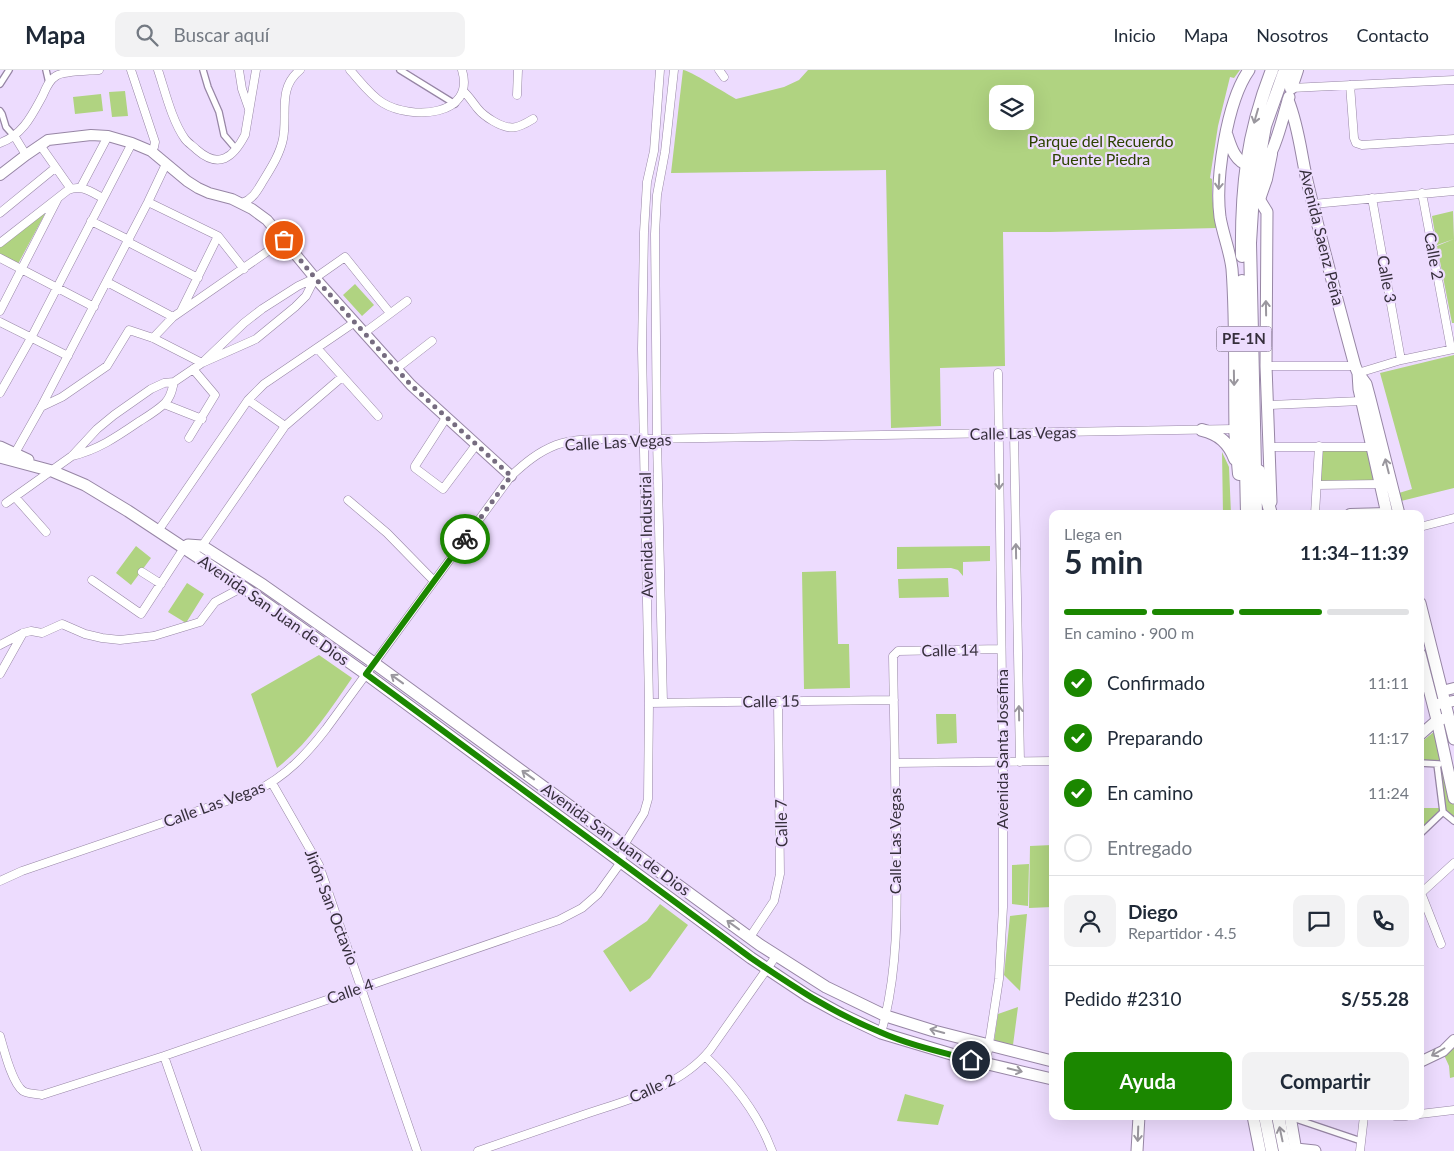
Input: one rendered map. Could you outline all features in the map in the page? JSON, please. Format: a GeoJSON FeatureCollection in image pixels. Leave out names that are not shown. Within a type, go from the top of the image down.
{"type":"FeatureCollection","features":[{"type":"Feature","properties":{"kind":"highway"},"geometry":{"type":"LineString","coordinates":[[1284,70],[1289,101]]}},
{"type":"Feature","properties":{"kind":"highway","name":"PE-1N"},"geometry":{"type":"LineString","coordinates":[[1256,510],[1250,243],[1251,164],[1254,121],[1284,70]]}},
{"type":"Feature","properties":{"kind":"highway"},"geometry":{"type":"LineString","coordinates":[[1251,220],[1266,179],[1271,154]]}},
{"type":"Feature","properties":{"kind":"highway","name":"PE-1N"},"geometry":{"type":"LineString","coordinates":[[1247,510],[1242,217],[1251,164]]}},
{"type":"Feature","properties":{"kind":"highway"},"geometry":{"type":"LineString","coordinates":[[1235,429],[1243,510]]}},
{"type":"Feature","properties":{"kind":"highway"},"geometry":{"type":"LineString","coordinates":[[1202,430],[1214,433],[1226,443],[1234,456],[1238,468]]}},
{"type":"Feature","properties":{"kind":"highway"},"geometry":{"type":"LineString","coordinates":[[1255,459],[1270,510]]}},
{"type":"Feature","properties":{"kind":"highway"},"geometry":{"type":"LineString","coordinates":[[1266,1120],[1272,1151]]}},
{"type":"Feature","properties":{"kind":"highway"},"geometry":{"type":"LineString","coordinates":[[1287,1120],[1293,1150]]}},
{"type":"Feature","properties":{"kind":"main road"},"geometry":{"type":"LineString","coordinates":[[1235,429],[1232,269],[1221,220],[1218,193],[1226,134],[1238,92],[1250,70]]}},
{"type":"Feature","properties":{"kind":"main road"},"geometry":{"type":"LineString","coordinates":[[1226,134],[1238,159],[1251,164],[1265,161],[1271,154],[1289,101]]}},
{"type":"Feature","properties":{"kind":"main road","name":"Avenida Saenz Peña"},"geometry":{"type":"LineString","coordinates":[[1289,101],[1296,118],[1327,265],[1356,370],[1361,401],[1386,510]]}},
{"type":"Feature","properties":{"kind":"main road"},"geometry":{"type":"LineString","coordinates":[[1259,199],[1267,212],[1266,366],[1271,510]]}},
{"type":"Feature","properties":{"kind":"main road","name":"Avenida Saenz Peña"},"geometry":{"type":"LineString","coordinates":[[1356,370],[1366,384],[1398,510]]}},
{"type":"Feature","properties":{"kind":"main road","name":"Avenida San Juan de Dios"},"geometry":{"type":"LineString","coordinates":[[0,446],[40,467]]}},
{"type":"Feature","properties":{"kind":"main road","name":"Avenida San Juan de Dios"},"geometry":{"type":"LineString","coordinates":[[0,457],[52,471],[85,486],[243,587],[366,674],[751,958],[816,1001],[881,1033],[986,1064],[1049,1077]]}},
{"type":"Feature","properties":{"kind":"main road","name":"Avenida San Juan de Dios"},"geometry":{"type":"LineString","coordinates":[[184,548],[188,545],[202,546],[263,585],[374,663],[760,945],[826,987],[886,1016],[989,1045],[1049,1059]]}},
{"type":"Feature","properties":{"kind":"main road"},"geometry":{"type":"LineString","coordinates":[[1424,636],[1442,691],[1450,702],[1443,719],[1441,764],[1454,798]]}},
{"type":"Feature","properties":{"kind":"main road"},"geometry":{"type":"LineString","coordinates":[[1424,670],[1433,706],[1454,739]]}},
{"type":"Feature","properties":{"kind":"main road"},"geometry":{"type":"LineString","coordinates":[[751,958],[760,945]]}},
{"type":"Feature","properties":{"kind":"main road"},"geometry":{"type":"LineString","coordinates":[[1137,1151],[1139,1120]]}},
{"type":"Feature","properties":{"kind":"main road"},"geometry":{"type":"LineString","coordinates":[[1254,1120],[1260,1151]]}},
{"type":"Feature","properties":{"kind":"main road"},"geometry":{"type":"LineString","coordinates":[[1293,1150],[1316,1151]]}},
{"type":"Feature","properties":{"kind":"street"},"geometry":{"type":"LineString","coordinates":[[0,84],[9,70]]}},
{"type":"Feature","properties":{"kind":"street"},"geometry":{"type":"LineString","coordinates":[[46,70],[49,83]]}},
{"type":"Feature","properties":{"kind":"street"},"geometry":{"type":"LineString","coordinates":[[0,143],[15,137],[33,114],[49,83],[58,75],[99,70]]}},
{"type":"Feature","properties":{"kind":"street"},"geometry":{"type":"LineString","coordinates":[[131,70],[155,142],[151,151]]}},
{"type":"Feature","properties":{"kind":"street"},"geometry":{"type":"LineString","coordinates":[[158,70],[178,125],[186,140],[204,156],[217,161],[225,158],[236,149],[245,135],[256,70]]}},
{"type":"Feature","properties":{"kind":"street"},"geometry":{"type":"LineString","coordinates":[[203,70],[219,112],[224,135],[236,149]]}},
{"type":"Feature","properties":{"kind":"street"},"geometry":{"type":"LineString","coordinates":[[239,70],[242,89],[249,110]]}},
{"type":"Feature","properties":{"kind":"street"},"geometry":{"type":"LineString","coordinates":[[242,203],[254,195],[278,154],[283,142],[285,128],[284,105],[288,84],[300,70]]}},
{"type":"Feature","properties":{"kind":"street"},"geometry":{"type":"LineString","coordinates":[[351,70],[371,93],[383,102],[396,109],[411,112],[424,112],[455,104],[465,85],[462,70]]}},
{"type":"Feature","properties":{"kind":"street"},"geometry":{"type":"LineString","coordinates":[[400,70],[455,104]]}},
{"type":"Feature","properties":{"kind":"street"},"geometry":{"type":"LineString","coordinates":[[517,95],[518,70]]}},
{"type":"Feature","properties":{"kind":"street","name":"Avenida Industrial"},"geometry":{"type":"LineString","coordinates":[[624,845],[641,819],[648,799],[649,703],[642,349],[644,232],[647,182],[654,151],[660,70]]}},
{"type":"Feature","properties":{"kind":"street"},"geometry":{"type":"LineString","coordinates":[[663,703],[655,234],[658,182],[665,152],[674,70]]}},
{"type":"Feature","properties":{"kind":"street"},"geometry":{"type":"LineString","coordinates":[[1289,101],[1350,85],[1454,80]]}},
{"type":"Feature","properties":{"kind":"street"},"geometry":{"type":"LineString","coordinates":[[1350,85],[1356,143],[1362,145],[1454,139]]}},
{"type":"Feature","properties":{"kind":"street"},"geometry":{"type":"LineString","coordinates":[[463,91],[472,99],[478,109],[504,127],[517,128],[533,119]]}},
{"type":"Feature","properties":{"kind":"street"},"geometry":{"type":"LineString","coordinates":[[0,111],[6,127],[15,137],[26,155]]}},
{"type":"Feature","properties":{"kind":"street"},"geometry":{"type":"LineString","coordinates":[[0,175],[48,140],[91,135],[108,136],[151,151],[198,188],[242,203],[267,220],[315,278],[411,385],[511,476]]}},
{"type":"Feature","properties":{"kind":"street"},"geometry":{"type":"LineString","coordinates":[[81,187],[108,136]]}},
{"type":"Feature","properties":{"kind":"street"},"geometry":{"type":"LineString","coordinates":[[0,394],[132,143]]}},
{"type":"Feature","properties":{"kind":"street"},"geometry":{"type":"LineString","coordinates":[[40,145],[71,189]]}},
{"type":"Feature","properties":{"kind":"street"},"geometry":{"type":"LineString","coordinates":[[15,453],[42,407],[166,164]]}},
{"type":"Feature","properties":{"kind":"street"},"geometry":{"type":"LineString","coordinates":[[0,213],[55,168]]}},
{"type":"Feature","properties":{"kind":"street"},"geometry":{"type":"LineString","coordinates":[[0,243],[71,189],[81,187],[103,198]]}},
{"type":"Feature","properties":{"kind":"street"},"geometry":{"type":"LineString","coordinates":[[1313,204],[1454,191]]}},
{"type":"Feature","properties":{"kind":"street","name":"Calle 2"},"geometry":{"type":"LineString","coordinates":[[1422,193],[1452,349]]}},
{"type":"Feature","properties":{"kind":"street"},"geometry":{"type":"LineString","coordinates":[[0,311],[58,198]]}},
{"type":"Feature","properties":{"kind":"street","name":"Calle 3"},"geometry":{"type":"LineString","coordinates":[[1372,198],[1401,360]]}},
{"type":"Feature","properties":{"kind":"street"},"geometry":{"type":"LineString","coordinates":[[148,202],[218,236],[244,269]]}},
{"type":"Feature","properties":{"kind":"street"},"geometry":{"type":"LineString","coordinates":[[91,221],[198,278]]}},
{"type":"Feature","properties":{"kind":"street"},"geometry":{"type":"LineString","coordinates":[[180,312],[218,236]]}},
{"type":"Feature","properties":{"kind":"street"},"geometry":{"type":"LineString","coordinates":[[153,338],[173,317],[284,240]]}},
{"type":"Feature","properties":{"kind":"street"},"geometry":{"type":"LineString","coordinates":[[6,504],[72,456],[97,429],[151,388],[164,383],[174,382],[202,363],[262,309],[298,286],[315,278],[345,257],[390,313]]}},
{"type":"Feature","properties":{"kind":"street"},"geometry":{"type":"LineString","coordinates":[[0,258],[94,306]]}},
{"type":"Feature","properties":{"kind":"street"},"geometry":{"type":"LineString","coordinates":[[202,363],[256,339],[306,296],[315,278]]}},
{"type":"Feature","properties":{"kind":"street"},"geometry":{"type":"LineString","coordinates":[[107,282],[173,317]]}},
{"type":"Feature","properties":{"kind":"street"},"geometry":{"type":"LineString","coordinates":[[364,333],[407,301]]}},
{"type":"Feature","properties":{"kind":"street"},"geometry":{"type":"LineString","coordinates":[[0,322],[68,356]]}},
{"type":"Feature","properties":{"kind":"street"},"geometry":{"type":"LineString","coordinates":[[158,531],[248,400],[264,384],[355,322]]}},
{"type":"Feature","properties":{"kind":"street"},"geometry":{"type":"LineString","coordinates":[[42,407],[107,366],[129,330],[153,338],[202,363]]}},
{"type":"Feature","properties":{"kind":"street"},"geometry":{"type":"LineString","coordinates":[[396,369],[432,341]]}},
{"type":"Feature","properties":{"kind":"street"},"geometry":{"type":"LineString","coordinates":[[317,348],[378,416]]}},
{"type":"Feature","properties":{"kind":"street"},"geometry":{"type":"LineString","coordinates":[[1266,366],[1356,370],[1452,349]]}},
{"type":"Feature","properties":{"kind":"street"},"geometry":{"type":"LineString","coordinates":[[189,438],[215,395],[193,369]]}},
{"type":"Feature","properties":{"kind":"street","name":"Avenida Santa Josefina"},"geometry":{"type":"LineString","coordinates":[[986,1064],[999,979],[1003,907],[998,373]]}},
{"type":"Feature","properties":{"kind":"street"},"geometry":{"type":"LineString","coordinates":[[202,546],[284,426],[342,377]]}},
{"type":"Feature","properties":{"kind":"street"},"geometry":{"type":"LineString","coordinates":[[72,456],[107,444],[164,404],[171,394],[174,382]]}},
{"type":"Feature","properties":{"kind":"street"},"geometry":{"type":"LineString","coordinates":[[248,400],[284,426]]}},
{"type":"Feature","properties":{"kind":"street"},"geometry":{"type":"LineString","coordinates":[[1268,405],[1361,401]]}},
{"type":"Feature","properties":{"kind":"street"},"geometry":{"type":"LineString","coordinates":[[164,404],[202,419]]}},
{"type":"Feature","properties":{"kind":"street"},"geometry":{"type":"LineString","coordinates":[[446,418],[415,468],[443,489],[476,445]]}},
{"type":"Feature","properties":{"kind":"street","name":"Calle Las Vegas"},"geometry":{"type":"LineString","coordinates":[[0,881],[22,871],[248,794],[272,783],[289,771],[306,754],[511,476],[527,461],[555,445],[570,441],[645,439],[1235,429]]}},
{"type":"Feature","properties":{"kind":"street","name":"Avenida Santa Josefina"},"geometry":{"type":"LineString","coordinates":[[1014,433],[1020,762]]}},
{"type":"Feature","properties":{"kind":"street"},"geometry":{"type":"LineString","coordinates":[[1315,510],[1319,446]]}},
{"type":"Feature","properties":{"kind":"street"},"geometry":{"type":"LineString","coordinates":[[1269,447],[1371,447]]}},
{"type":"Feature","properties":{"kind":"street"},"geometry":{"type":"LineString","coordinates":[[1317,485],[1380,484]]}},
{"type":"Feature","properties":{"kind":"street"},"geometry":{"type":"LineString","coordinates":[[15,497],[46,532]]}},
{"type":"Feature","properties":{"kind":"street"},"geometry":{"type":"LineString","coordinates":[[348,500],[384,530],[434,581]]}},
{"type":"Feature","properties":{"kind":"street"},"geometry":{"type":"LineString","coordinates":[[1424,526],[1454,518]]}},
{"type":"Feature","properties":{"kind":"street"},"geometry":{"type":"LineString","coordinates":[[92,580],[141,614],[184,548]]}},
{"type":"Feature","properties":{"kind":"street"},"geometry":{"type":"LineString","coordinates":[[142,572],[162,584]]}},
{"type":"Feature","properties":{"kind":"street"},"geometry":{"type":"LineString","coordinates":[[0,645],[23,633],[32,631],[42,632],[62,624],[85,634],[102,638],[120,640],[154,636],[200,622],[215,602],[243,587]]}},
{"type":"Feature","properties":{"kind":"street"},"geometry":{"type":"LineString","coordinates":[[0,674],[23,633]]}},
{"type":"Feature","properties":{"kind":"street","name":"Calle 14"},"geometry":{"type":"LineString","coordinates":[[898,651],[1001,649]]}},
{"type":"Feature","properties":{"kind":"street","name":"Calle Las Vegas"},"geometry":{"type":"LineString","coordinates":[[881,1033],[886,1016],[894,962],[897,875],[893,656],[898,651]]}},
{"type":"Feature","properties":{"kind":"street"},"geometry":{"type":"LineString","coordinates":[[1442,691],[1454,688]]}},
{"type":"Feature","properties":{"kind":"street","name":"Calle 15"},"geometry":{"type":"LineString","coordinates":[[649,703],[894,700]]}},
{"type":"Feature","properties":{"kind":"street","name":"Calle 7"},"geometry":{"type":"LineString","coordinates":[[750,937],[774,901],[780,874],[778,701]]}},
{"type":"Feature","properties":{"kind":"street"},"geometry":{"type":"LineString","coordinates":[[1433,706],[1450,702]]}},
{"type":"Feature","properties":{"kind":"street"},"geometry":{"type":"LineString","coordinates":[[1424,732],[1443,719]]}},
{"type":"Feature","properties":{"kind":"street"},"geometry":{"type":"LineString","coordinates":[[895,763],[1049,762]]}},
{"type":"Feature","properties":{"kind":"street"},"geometry":{"type":"LineString","coordinates":[[1424,763],[1441,764],[1443,812],[1424,830]]}},
{"type":"Feature","properties":{"kind":"street","name":"Jirón San Octavio"},"geometry":{"type":"LineString","coordinates":[[272,783],[319,865],[418,1151]]}},
{"type":"Feature","properties":{"kind":"street"},"geometry":{"type":"LineString","coordinates":[[1443,812],[1454,821]]}},
{"type":"Feature","properties":{"kind":"street"},"geometry":{"type":"LineString","coordinates":[[1424,826],[1428,827]]}},
{"type":"Feature","properties":{"kind":"street","name":"Calle 4"},"geometry":{"type":"LineString","coordinates":[[3,1058],[17,1084],[23,1091],[42,1095],[164,1056],[571,915],[598,894],[621,862],[624,845]]}},
{"type":"Feature","properties":{"kind":"street"},"geometry":{"type":"LineString","coordinates":[[1424,890],[1454,863]]}},
{"type":"Feature","properties":{"kind":"street"},"geometry":{"type":"LineString","coordinates":[[1424,901],[1441,944]]}},
{"type":"Feature","properties":{"kind":"street","name":"Calle 2"},"geometry":{"type":"LineString","coordinates":[[478,1151],[654,1090],[684,1074],[705,1056],[776,956]]}},
{"type":"Feature","properties":{"kind":"street"},"geometry":{"type":"LineString","coordinates":[[0,1036],[3,1058]]}},
{"type":"Feature","properties":{"kind":"street"},"geometry":{"type":"LineString","coordinates":[[1424,1060],[1443,1051],[1454,1040]]}},
{"type":"Feature","properties":{"kind":"street"},"geometry":{"type":"LineString","coordinates":[[164,1056],[196,1151]]}},
{"type":"Feature","properties":{"kind":"street"},"geometry":{"type":"LineString","coordinates":[[705,1056],[740,1093],[757,1118],[772,1151]]}},
{"type":"Feature","properties":{"kind":"street"},"geometry":{"type":"LineString","coordinates":[[1424,1114],[1454,1110]]}},
{"type":"Feature","properties":{"kind":"street"},"geometry":{"type":"LineString","coordinates":[[1295,1120],[1361,1141]]}},
{"type":"Feature","properties":{"kind":"street"},"geometry":{"type":"LineString","coordinates":[[1360,1151],[1364,1120]]}},
{"type":"Feature","properties":{"kind":"green space","name":"Parque del Recuerdo Puente Piedra"},"geometry":{"type":"Polygon","coordinates":[[[683,70],[736,99],[784,87],[799,80],[808,70],[1240,70],[1234,78],[1230,77],[1218,126],[1210,178],[1212,179],[1212,197],[1217,228],[1003,232],[1005,366],[940,368],[941,426],[891,428],[886,170],[671,173],[683,70]]]}},
{"type":"Feature","properties":{"kind":"green space"},"geometry":{"type":"Polygon","coordinates":[[[125,91],[128,116],[112,117],[109,92],[125,91]]]}},
{"type":"Feature","properties":{"kind":"green space"},"geometry":{"type":"Polygon","coordinates":[[[101,94],[103,111],[75,114],[73,97],[101,94]]]}},
{"type":"Feature","properties":{"kind":"green space"},"geometry":{"type":"Polygon","coordinates":[[[47,210],[18,264],[0,255],[0,247],[47,210]]]}},
{"type":"Feature","properties":{"kind":"green space"},"geometry":{"type":"Polygon","coordinates":[[[1453,211],[1454,239],[1437,245],[1432,216],[1453,211]]]}},
{"type":"Feature","properties":{"kind":"green space"},"geometry":{"type":"Polygon","coordinates":[[[1454,239],[1454,323],[1452,323],[1437,246],[1454,239]]]}},
{"type":"Feature","properties":{"kind":"green space"},"geometry":{"type":"Polygon","coordinates":[[[355,284],[374,305],[362,316],[343,295],[355,284]]]}},
{"type":"Feature","properties":{"kind":"green space"},"geometry":{"type":"Polygon","coordinates":[[[1454,355],[1454,488],[1401,501],[1399,493],[1412,489],[1380,373],[1454,355]]]}},
{"type":"Feature","properties":{"kind":"green space"},"geometry":{"type":"Polygon","coordinates":[[[1375,446],[1383,484],[1315,486],[1316,448],[1375,446]]]}},
{"type":"Feature","properties":{"kind":"green space"},"geometry":{"type":"Polygon","coordinates":[[[1222,452],[1229,467],[1231,510],[1223,510],[1222,452]]]}},
{"type":"Feature","properties":{"kind":"green space"},"geometry":{"type":"Polygon","coordinates":[[[136,546],[151,558],[131,585],[116,573],[136,546]]]}},
{"type":"Feature","properties":{"kind":"green space"},"geometry":{"type":"Polygon","coordinates":[[[990,546],[990,561],[963,562],[963,576],[958,570],[951,568],[897,569],[897,547],[990,546]]]}},
{"type":"Feature","properties":{"kind":"green space"},"geometry":{"type":"Polygon","coordinates":[[[836,571],[838,644],[849,644],[850,688],[804,689],[802,572],[836,571]]]}},
{"type":"Feature","properties":{"kind":"green space"},"geometry":{"type":"Polygon","coordinates":[[[948,578],[949,597],[899,598],[898,579],[948,578]]]}},
{"type":"Feature","properties":{"kind":"green space"},"geometry":{"type":"Polygon","coordinates":[[[187,583],[204,594],[186,623],[168,612],[187,583]]]}},
{"type":"Feature","properties":{"kind":"green space"},"geometry":{"type":"Polygon","coordinates":[[[319,655],[352,678],[309,737],[277,768],[251,694],[319,655]]]}},
{"type":"Feature","properties":{"kind":"green space"},"geometry":{"type":"Polygon","coordinates":[[[936,714],[956,714],[957,743],[937,744],[936,714]]]}},
{"type":"Feature","properties":{"kind":"green space"},"geometry":{"type":"Polygon","coordinates":[[[1435,731],[1444,761],[1424,761],[1424,740],[1435,731]]]}},
{"type":"Feature","properties":{"kind":"green space"},"geometry":{"type":"Polygon","coordinates":[[[1438,765],[1445,765],[1454,806],[1454,819],[1444,811],[1438,765]]]}},
{"type":"Feature","properties":{"kind":"green space"},"geometry":{"type":"Polygon","coordinates":[[[1424,808],[1441,808],[1440,813],[1424,830],[1424,808]]]}},
{"type":"Feature","properties":{"kind":"green space"},"geometry":{"type":"Polygon","coordinates":[[[1049,845],[1049,907],[1029,908],[1030,846],[1049,845]]]}},
{"type":"Feature","properties":{"kind":"green space"},"geometry":{"type":"Polygon","coordinates":[[[1029,864],[1028,906],[1012,904],[1012,865],[1029,864]]]}},
{"type":"Feature","properties":{"kind":"green space"},"geometry":{"type":"Polygon","coordinates":[[[660,904],[688,925],[650,978],[630,992],[603,951],[647,921],[660,904]]]}},
{"type":"Feature","properties":{"kind":"green space"},"geometry":{"type":"Polygon","coordinates":[[[1027,914],[1020,991],[1004,975],[1010,916],[1027,914]]]}},
{"type":"Feature","properties":{"kind":"green space"},"geometry":{"type":"Polygon","coordinates":[[[1018,1007],[1013,1045],[994,1042],[998,1014],[1018,1007]]]}},
{"type":"Feature","properties":{"kind":"green space"},"geometry":{"type":"Polygon","coordinates":[[[1454,1048],[1454,1077],[1450,1078],[1449,1066],[1444,1055],[1454,1048]]]}},
{"type":"Feature","properties":{"kind":"green space"},"geometry":{"type":"Polygon","coordinates":[[[905,1094],[944,1105],[938,1125],[897,1121],[905,1094]]]}},
{"type":"Feature","properties":{"kind":"way so far"},"geometry":{"type":"LineString","coordinates":[[284,240],[315,278],[411,385],[511,476],[465,539]]}},
{"type":"Feature","properties":{"kind":"route"},"geometry":{"type":"LineString","coordinates":[[465,539],[366,674],[751,958],[808,996],[881,1033],[971,1060]]}}]}
